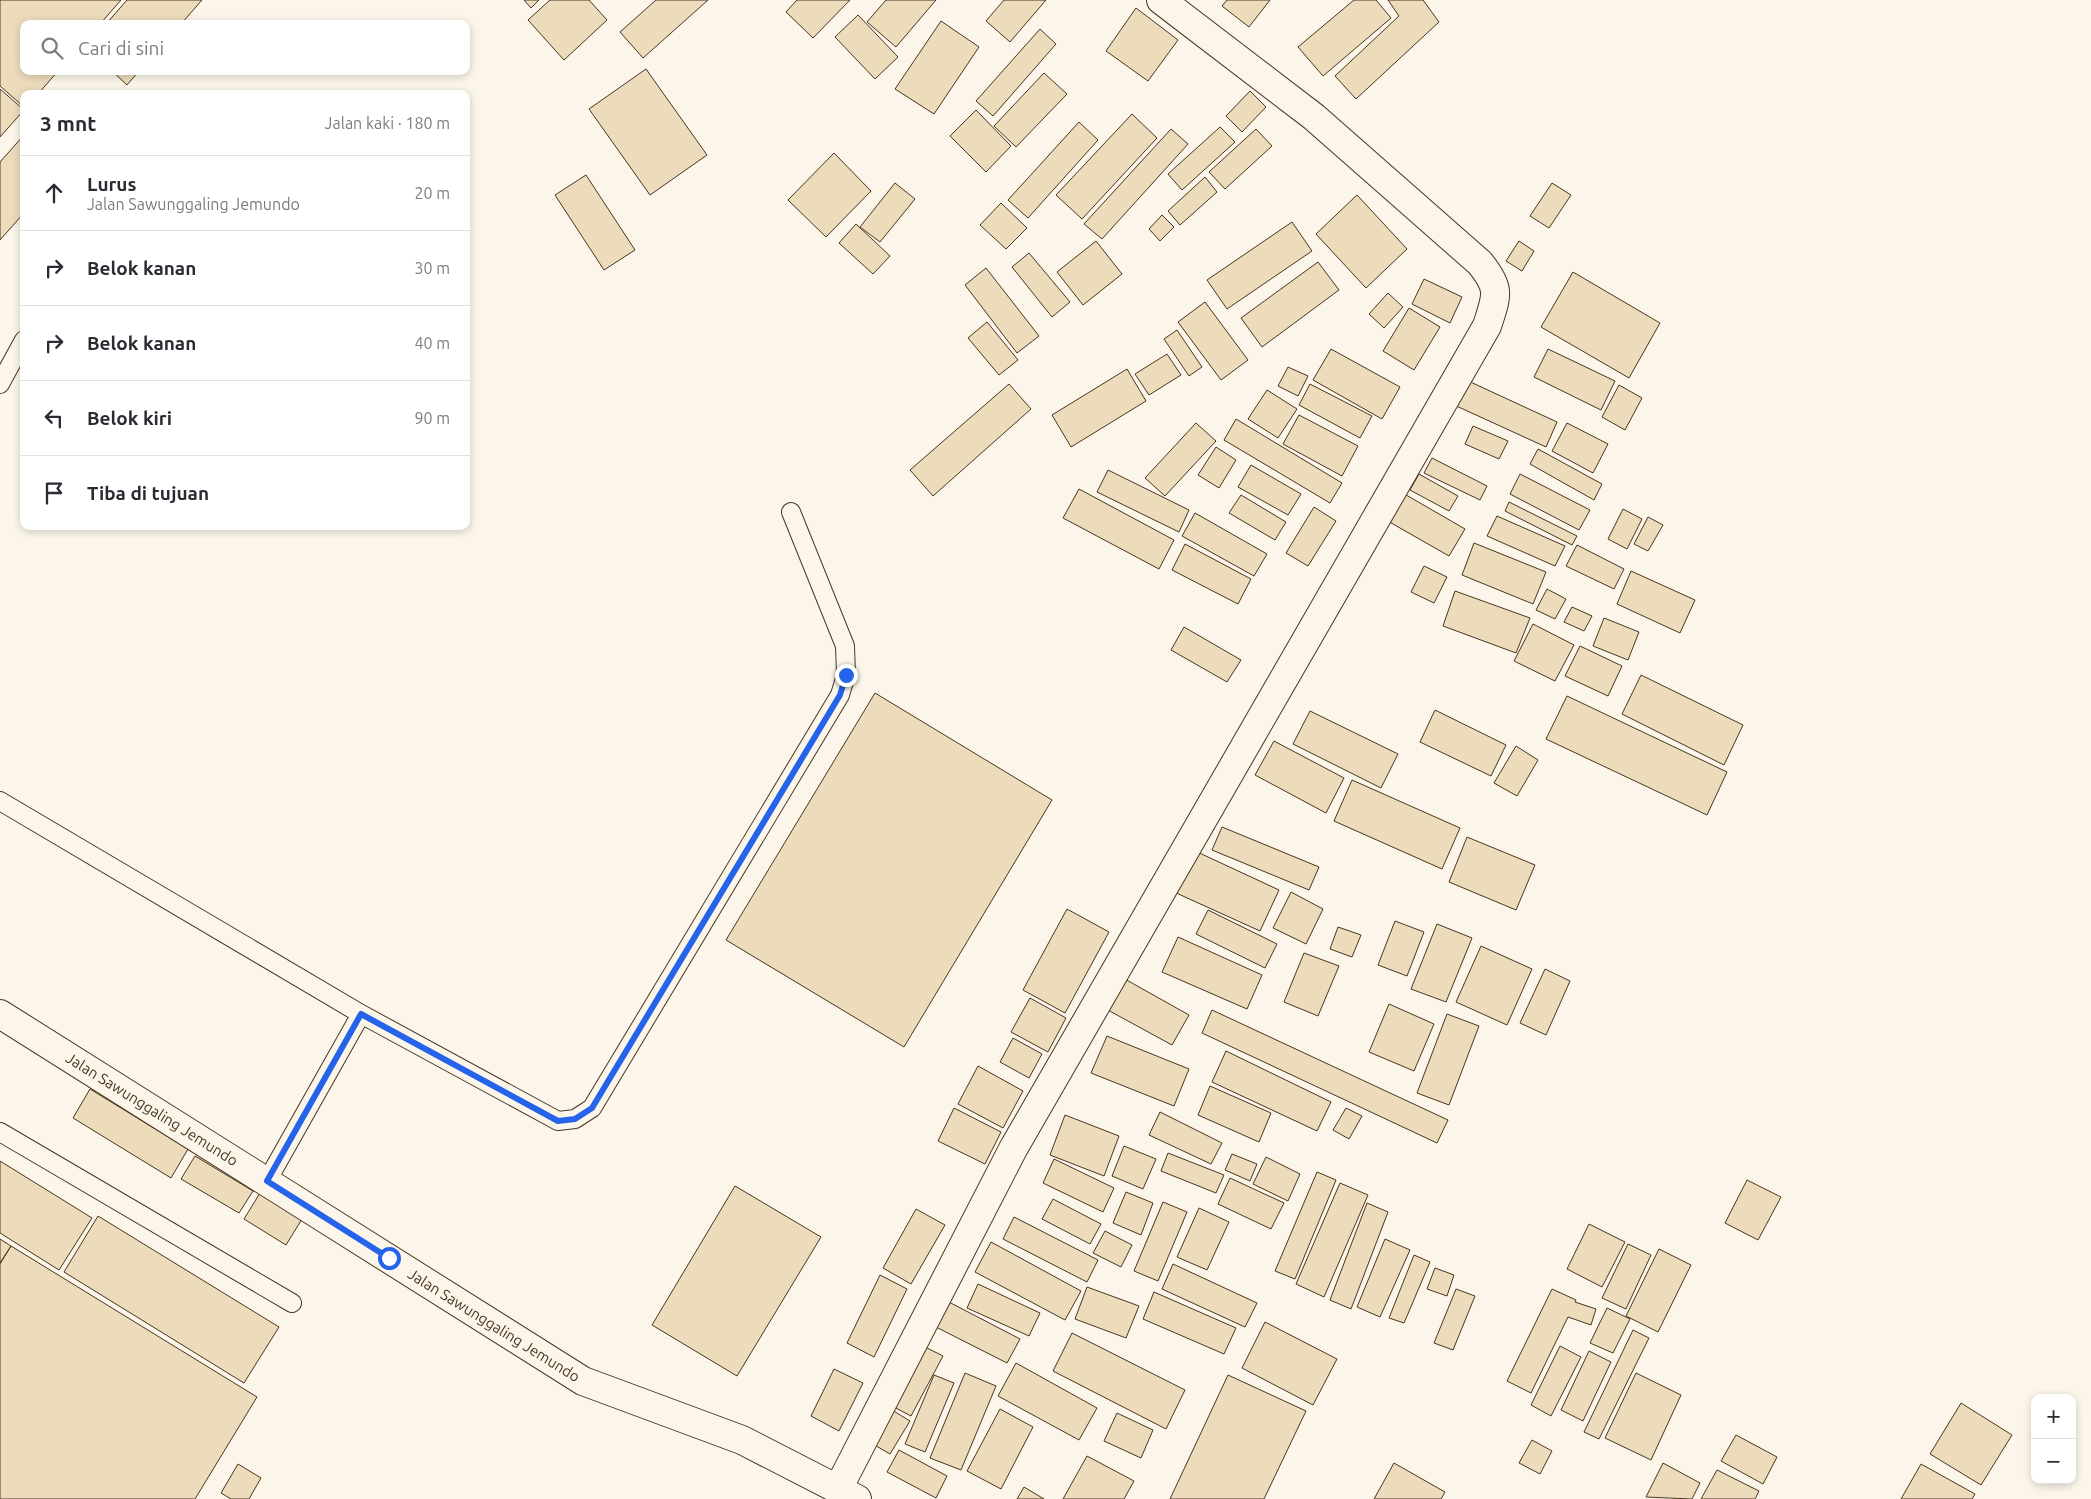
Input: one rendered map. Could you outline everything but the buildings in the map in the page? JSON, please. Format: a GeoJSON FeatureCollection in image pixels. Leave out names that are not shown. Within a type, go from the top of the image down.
{"type":"FeatureCollection","features":[{"type":"Feature","properties":{"kind":"street"},"geometry":{"type":"LineString","coordinates":[[847,1494],[1013,1149],[1482,334],[1496,300],[1494,281],[1480,263],[1314,117],[1161,0]]}},
{"type":"Feature","properties":{"kind":"street","name":"Jalan Sawunggaling Jemundo"},"geometry":{"type":"LineString","coordinates":[[0,1014],[583,1381],[742,1440],[847,1494]]}},
{"type":"Feature","properties":{"kind":"lane"},"geometry":{"type":"LineString","coordinates":[[0,384],[20,347]]}},
{"type":"Feature","properties":{"kind":"lane"},"geometry":{"type":"LineString","coordinates":[[0,801],[361,1014],[558,1121],[575,1119],[592,1108],[840,695],[846,675],[845,646],[791,512]]}},
{"type":"Feature","properties":{"kind":"lane"},"geometry":{"type":"LineString","coordinates":[[267,1181],[361,1014]]}},
{"type":"Feature","properties":{"kind":"lane"},"geometry":{"type":"LineString","coordinates":[[0,1132],[292,1303]]}},
{"type":"Feature","properties":{"kind":"route"},"geometry":{"type":"LineString","coordinates":[[389,1258],[267,1181],[361,1014],[558,1121],[575,1119],[592,1108],[840,695],[846,675]]}}]}
